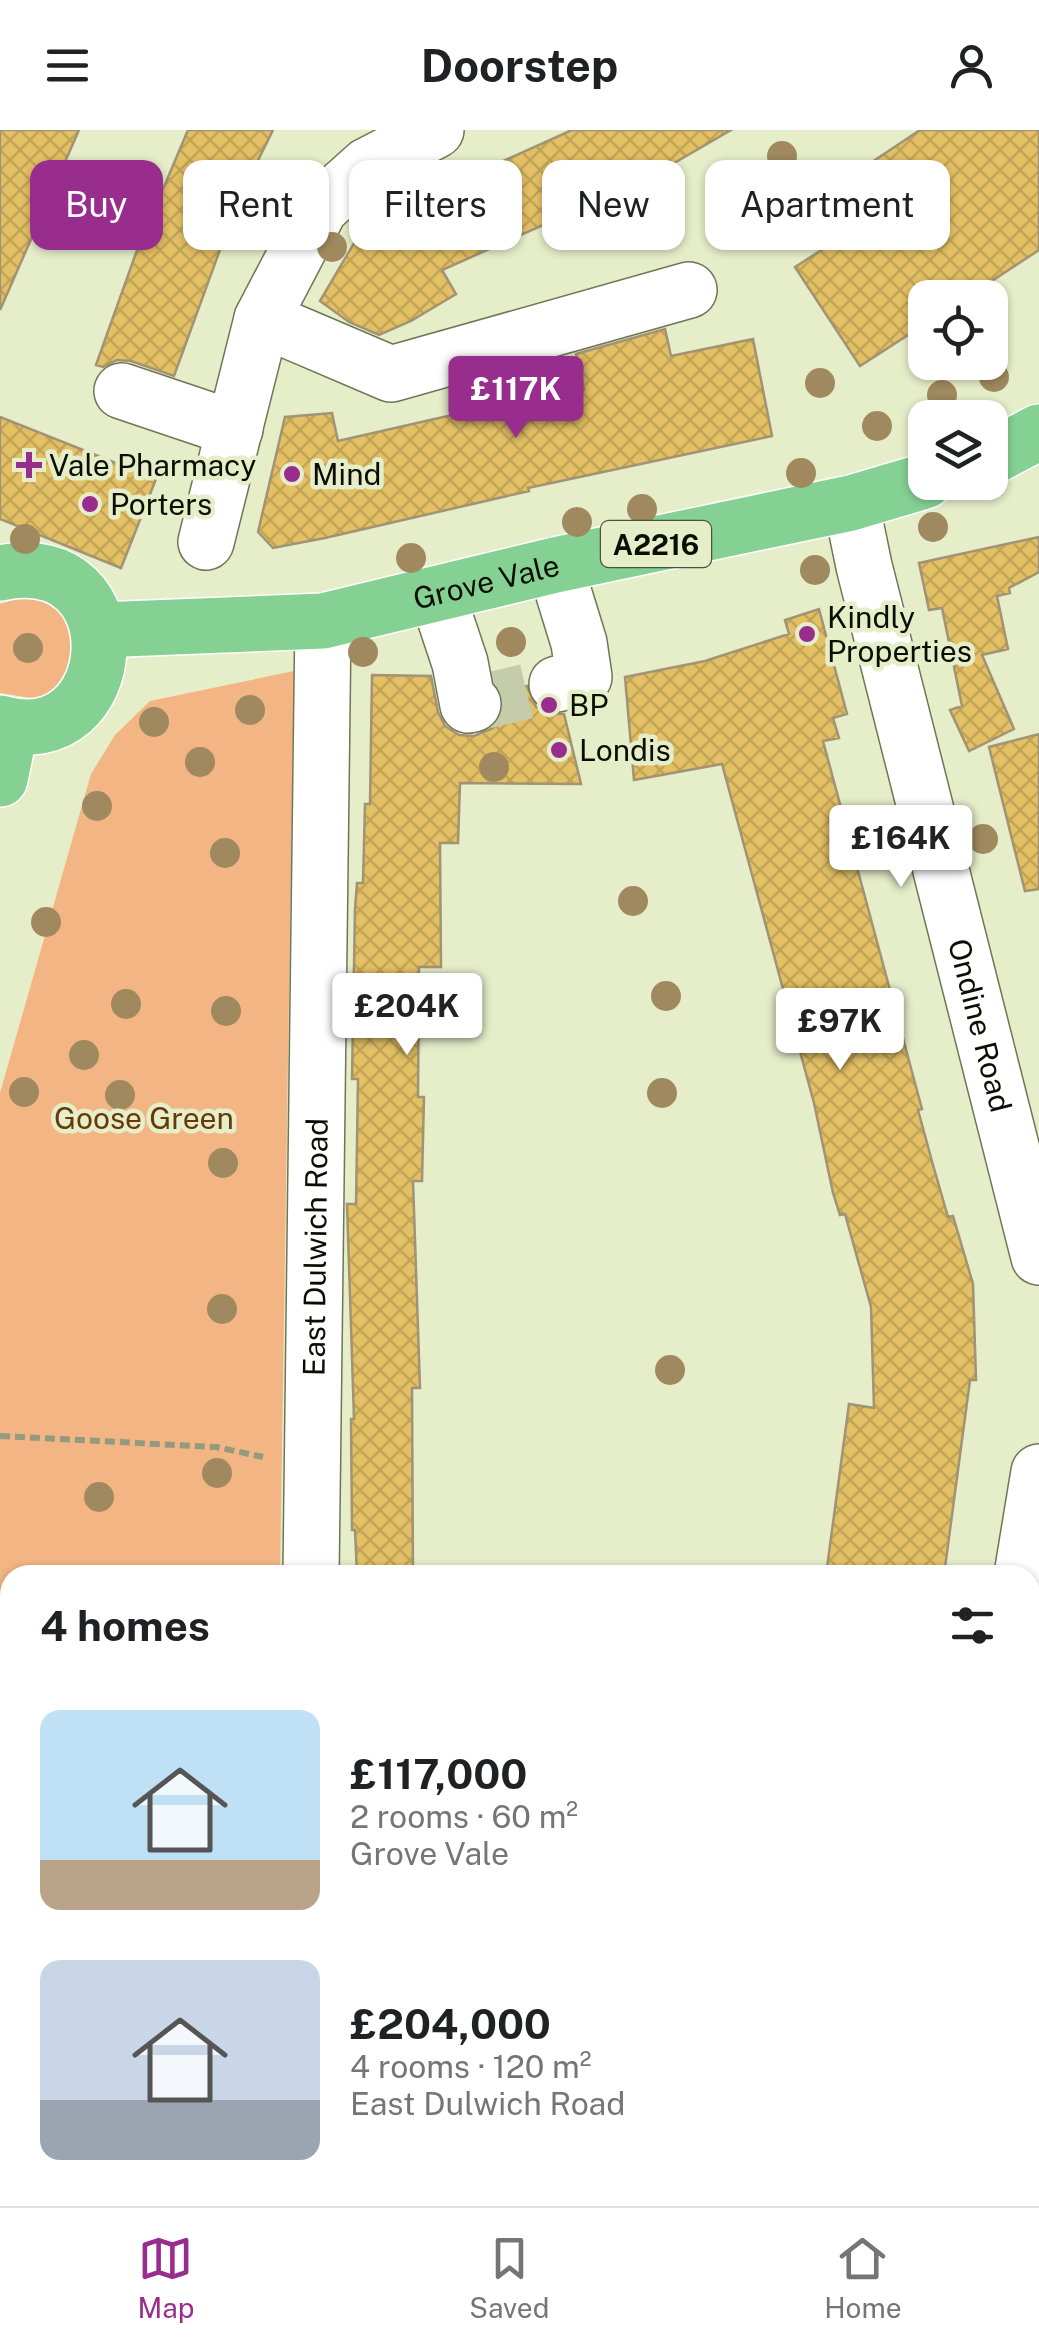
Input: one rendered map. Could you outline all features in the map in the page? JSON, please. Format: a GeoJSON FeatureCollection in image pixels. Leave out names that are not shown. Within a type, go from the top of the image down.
{"type":"FeatureCollection","features":[{"type":"Feature","properties":{"kind":"main road"},"geometry":{"type":"LineString","coordinates":[[1008,448],[1039,432]]}},
{"type":"Feature","properties":{"kind":"main road","name":"Grove Vale"},"geometry":{"type":"LineString","coordinates":[[100,630],[323,620],[556,565],[851,504],[908,486]]}},
{"type":"Feature","properties":{"kind":"main road"},"geometry":{"type":"LineString","coordinates":[[0,573],[46,573],[69,584],[83,597],[100,630],[102,652],[87,693],[73,709],[44,724],[6,725],[0,779]]}},
{"type":"Feature","properties":{"kind":"street"},"geometry":{"type":"LineString","coordinates":[[206,542],[262,319],[320,208],[367,166],[436,130]]}},
{"type":"Feature","properties":{"kind":"street"},"geometry":{"type":"LineString","coordinates":[[262,319],[391,374],[688,290]]}},
{"type":"Feature","properties":{"kind":"street"},"geometry":{"type":"LineString","coordinates":[[122,391],[235,429]]}},
{"type":"Feature","properties":{"kind":"street","name":"Ondine Road"},"geometry":{"type":"LineString","coordinates":[[851,504],[1039,1257]]}},
{"type":"Feature","properties":{"kind":"street"},"geometry":{"type":"LineString","coordinates":[[556,565],[579,643],[567,688]]}},
{"type":"Feature","properties":{"kind":"street"},"geometry":{"type":"LineString","coordinates":[[436,594],[473,710]]}},
{"type":"Feature","properties":{"kind":"street","name":"East Dulwich Road"},"geometry":{"type":"LineString","coordinates":[[311,1565],[323,620]]}},
{"type":"Feature","properties":{"kind":"street"},"geometry":{"type":"LineString","coordinates":[[1024,1565],[1039,1472]]}},
{"type":"Feature","properties":{"kind":"path"},"geometry":{"type":"LineString","coordinates":[[0,1436],[216,1448],[312,1466]]}},
{"type":"Feature","properties":{"kind":"green space"},"geometry":{"type":"Polygon","coordinates":[[[22,597],[53,607],[75,632],[67,681],[38,699],[0,693],[0,604],[22,597]]]}},
{"type":"Feature","properties":{"kind":"green space","name":"Goose Green"},"geometry":{"type":"Polygon","coordinates":[[[294,671],[280,1565],[0,1565],[0,1093],[91,774],[115,735],[150,701],[294,671]]]}},
{"type":"Feature","properties":{"kind":"building"},"geometry":{"type":"Polygon","coordinates":[[[0,130],[79,130],[66,160],[30,160],[30,242],[0,310],[0,130]]]}},
{"type":"Feature","properties":{"kind":"building"},"geometry":{"type":"Polygon","coordinates":[[[188,130],[273,130],[258,160],[183,160],[183,250],[220,250],[174,376],[131,361],[96,365],[137,250],[163,250],[163,189],[188,130]]]}},
{"type":"Feature","properties":{"kind":"building"},"geometry":{"type":"Polygon","coordinates":[[[572,130],[731,130],[679,160],[542,160],[542,226],[522,235],[522,160],[505,160],[572,130]]]}},
{"type":"Feature","properties":{"kind":"building"},"geometry":{"type":"Polygon","coordinates":[[[920,130],[1039,130],[1039,250],[993,280],[908,280],[908,335],[860,366],[795,267],[821,250],[950,250],[950,160],[875,160],[920,130]]]}},
{"type":"Feature","properties":{"kind":"building"},"geometry":{"type":"Polygon","coordinates":[[[350,250],[487,250],[442,270],[456,294],[379,335],[349,322],[320,301],[350,250]]]}},
{"type":"Feature","properties":{"kind":"building"},"geometry":{"type":"Polygon","coordinates":[[[665,329],[671,356],[753,339],[772,436],[273,548],[258,532],[285,417],[332,413],[338,441],[509,402],[509,406],[584,390],[576,354],[665,329]]]}},
{"type":"Feature","properties":{"kind":"building"},"geometry":{"type":"Polygon","coordinates":[[[0,417],[156,479],[121,568],[0,519],[0,417]]]}},
{"type":"Feature","properties":{"kind":"building"},"geometry":{"type":"Polygon","coordinates":[[[1039,537],[1039,572],[1009,588],[1010,593],[997,596],[1008,649],[982,655],[1014,729],[969,751],[950,710],[962,706],[942,608],[929,610],[919,563],[1039,537]]]}},
{"type":"Feature","properties":{"kind":"building"},"geometry":{"type":"Polygon","coordinates":[[[819,609],[847,714],[833,718],[839,738],[823,741],[922,1109],[918,1110],[933,1165],[973,1284],[976,1380],[970,1380],[945,1565],[827,1565],[849,1404],[874,1408],[871,1307],[845,1214],[840,1215],[833,1193],[814,1103],[722,764],[634,780],[625,677],[705,661],[789,634],[785,620],[819,609]]]}},
{"type":"Feature","properties":{"kind":"building"},"geometry":{"type":"Polygon","coordinates":[[[372,675],[431,676],[438,712],[445,726],[459,735],[474,736],[493,728],[503,713],[501,691],[527,686],[536,707],[550,714],[564,714],[581,784],[460,783],[458,843],[440,843],[441,967],[419,967],[418,1097],[424,1097],[422,1181],[413,1181],[420,1388],[412,1388],[413,1565],[357,1565],[352,1530],[354,1419],[347,1204],[356,1204],[358,1079],[352,1079],[355,909],[357,883],[363,883],[365,804],[370,804],[372,675]]]}},
{"type":"Feature","properties":{"kind":"building"},"geometry":{"type":"Polygon","coordinates":[[[1039,734],[1039,889],[1025,891],[989,747],[1039,734]]]}},
{"type":"Feature","properties":{"kind":"tunnel"},"geometry":{"type":"LineString","coordinates":[[473,704],[557,684]]}},
{"type":"Feature","properties":{"kind":"place","name":"Vale Pharmacy"},"geometry":{"type":"Point","coordinates":[29,465]}},
{"type":"Feature","properties":{"kind":"place","name":"Mind"},"geometry":{"type":"Point","coordinates":[292,474]}},
{"type":"Feature","properties":{"kind":"place","name":"Porters"},"geometry":{"type":"Point","coordinates":[90,504]}},
{"type":"Feature","properties":{"kind":"place","name":"Kindly Properties"},"geometry":{"type":"Point","coordinates":[807,634]}},
{"type":"Feature","properties":{"kind":"place","name":"BP"},"geometry":{"type":"Point","coordinates":[549,705]}},
{"type":"Feature","properties":{"kind":"place","name":"Londis"},"geometry":{"type":"Point","coordinates":[559,750]}}]}
